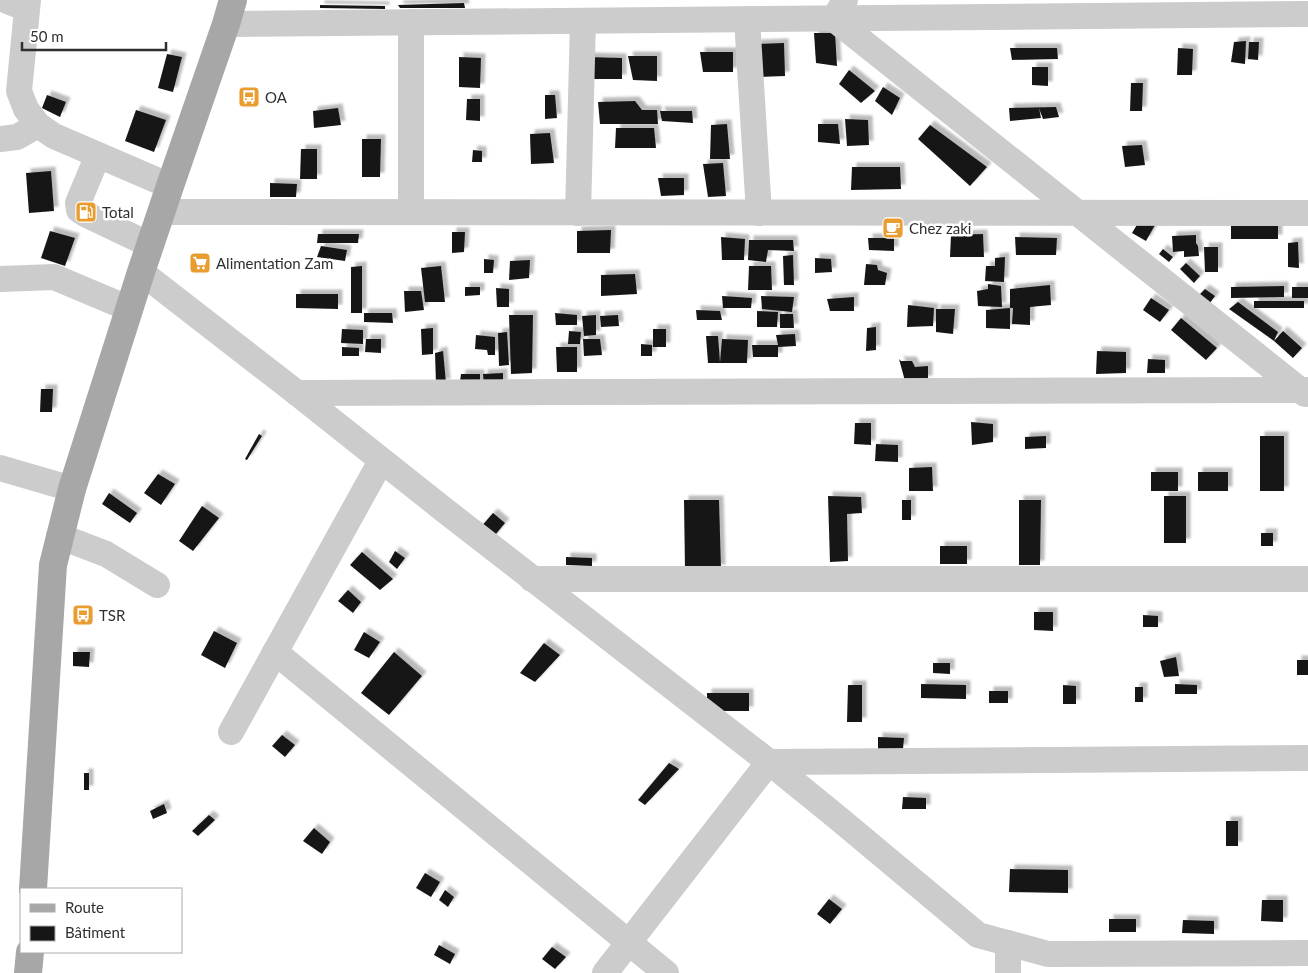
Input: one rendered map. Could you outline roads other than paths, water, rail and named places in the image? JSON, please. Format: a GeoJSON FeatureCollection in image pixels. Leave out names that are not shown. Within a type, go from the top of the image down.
{"type":"FeatureCollection","features":[{"type":"Feature","properties":{"kind":"main road"},"geometry":{"type":"LineString","coordinates":[[33,888],[52,565],[72,490],[150,245],[229,12]]}},
{"type":"Feature","properties":{"kind":"main road"},"geometry":{"type":"LineString","coordinates":[[28,973],[30,953]]}},
{"type":"Feature","properties":{"kind":"street"},"geometry":{"type":"LineString","coordinates":[[20,3],[19,91],[26,109],[38,125],[54,136],[170,186]]}},
{"type":"Feature","properties":{"kind":"street"},"geometry":{"type":"LineString","coordinates":[[840,9],[1077,213],[1305,392]]}},
{"type":"Feature","properties":{"kind":"street"},"geometry":{"type":"LineString","coordinates":[[229,12],[411,22],[747,19],[840,9],[1308,14]]}},
{"type":"Feature","properties":{"kind":"street"},"geometry":{"type":"LineString","coordinates":[[747,19],[759,213]]}},
{"type":"Feature","properties":{"kind":"street"},"geometry":{"type":"LineString","coordinates":[[578,213],[583,21]]}},
{"type":"Feature","properties":{"kind":"street"},"geometry":{"type":"LineString","coordinates":[[411,22],[411,212]]}},
{"type":"Feature","properties":{"kind":"street"},"geometry":{"type":"LineString","coordinates":[[0,139],[17,137],[38,125]]}},
{"type":"Feature","properties":{"kind":"street"},"geometry":{"type":"LineString","coordinates":[[98,155],[78,203],[79,210],[150,245]]}},
{"type":"Feature","properties":{"kind":"street"},"geometry":{"type":"LineString","coordinates":[[162,212],[1308,213]]}},
{"type":"Feature","properties":{"kind":"street"},"geometry":{"type":"LineString","coordinates":[[142,272],[381,461],[769,762],[978,935],[1048,954],[1308,953]]}},
{"type":"Feature","properties":{"kind":"street"},"geometry":{"type":"LineString","coordinates":[[2,278],[54,277],[130,309]]}},
{"type":"Feature","properties":{"kind":"street"},"geometry":{"type":"LineString","coordinates":[[297,393],[1305,392]]}},
{"type":"Feature","properties":{"kind":"street"},"geometry":{"type":"LineString","coordinates":[[231,732],[381,461]]}},
{"type":"Feature","properties":{"kind":"street"},"geometry":{"type":"LineString","coordinates":[[0,468],[72,490]]}},
{"type":"Feature","properties":{"kind":"street"},"geometry":{"type":"LineString","coordinates":[[59,536],[106,554],[156,585]]}},
{"type":"Feature","properties":{"kind":"street"},"geometry":{"type":"LineString","coordinates":[[532,578],[1308,579]]}},
{"type":"Feature","properties":{"kind":"street"},"geometry":{"type":"LineString","coordinates":[[275,652],[666,973]]}},
{"type":"Feature","properties":{"kind":"street"},"geometry":{"type":"LineString","coordinates":[[769,762],[1308,758]]}},
{"type":"Feature","properties":{"kind":"street"},"geometry":{"type":"LineString","coordinates":[[605,973],[769,762]]}},
{"type":"Feature","properties":{"kind":"street"},"geometry":{"type":"LineString","coordinates":[[1008,943],[1008,973]]}},
{"type":"Feature","properties":{"kind":"place","name":"OA"},"geometry":{"type":"Point","coordinates":[249,97]}},
{"type":"Feature","properties":{"kind":"place","name":"Total"},"geometry":{"type":"Point","coordinates":[86,212]}},
{"type":"Feature","properties":{"kind":"place","name":"Chez zaki"},"geometry":{"type":"Point","coordinates":[893,228]}},
{"type":"Feature","properties":{"kind":"place","name":"Alimentation Zam"},"geometry":{"type":"Point","coordinates":[200,263]}},
{"type":"Feature","properties":{"kind":"place","name":"TSR"},"geometry":{"type":"Point","coordinates":[83,615]}}]}
